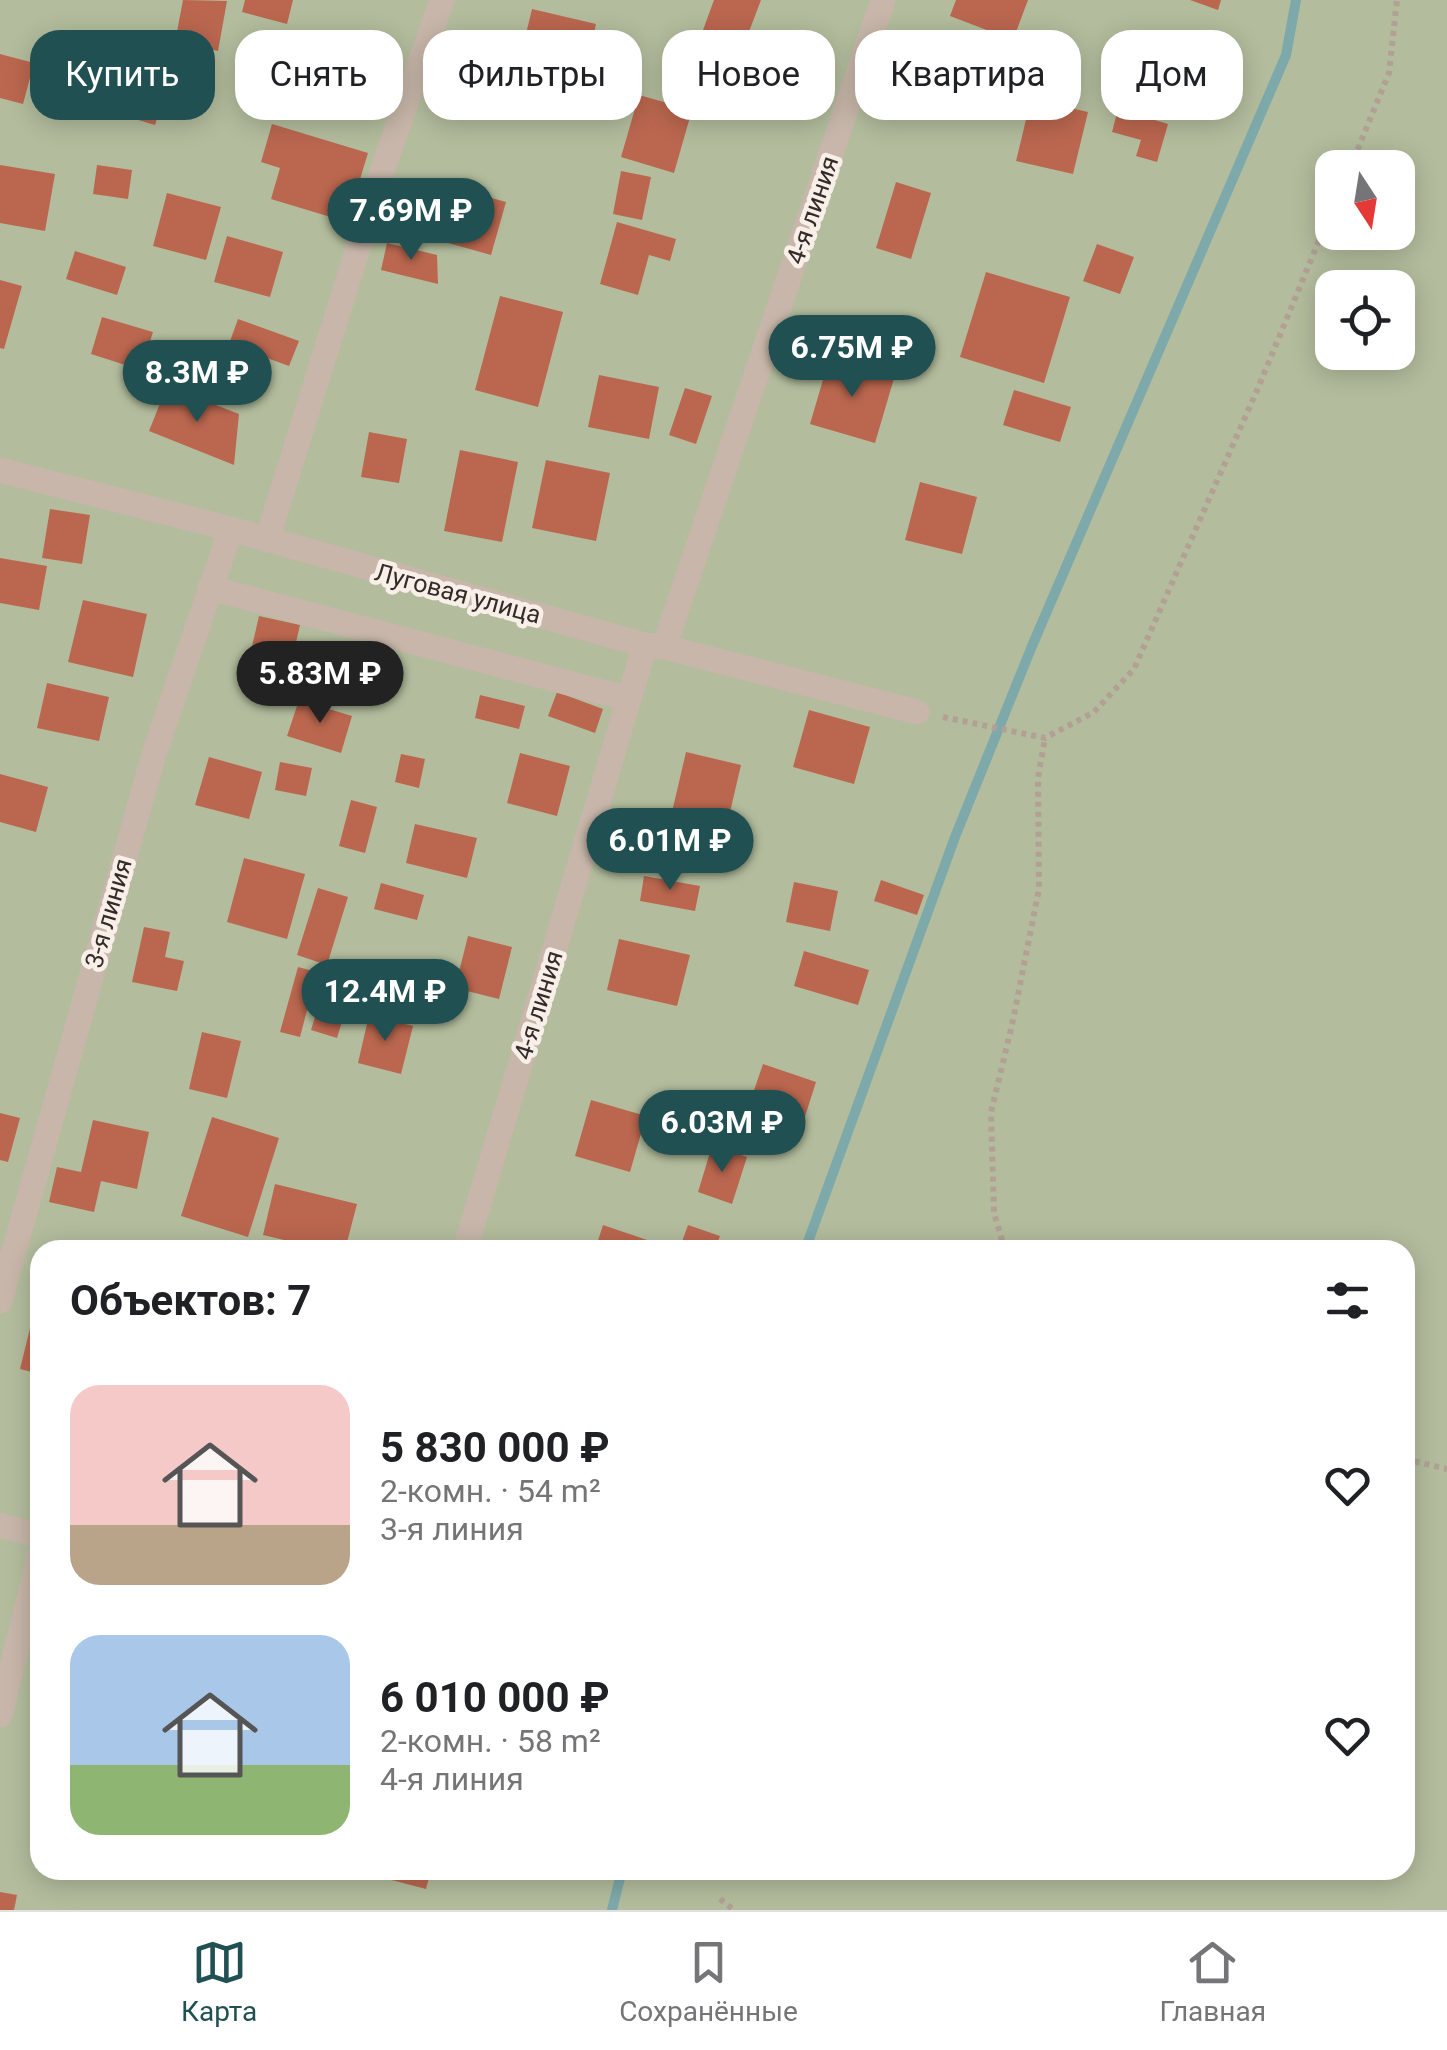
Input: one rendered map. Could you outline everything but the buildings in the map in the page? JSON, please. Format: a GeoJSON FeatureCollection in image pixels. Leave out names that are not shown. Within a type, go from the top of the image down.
{"type":"FeatureCollection","features":[{"type":"Feature","properties":{"kind":"street"},"geometry":{"type":"LineString","coordinates":[[267,540],[381,174],[442,0]]}},
{"type":"Feature","properties":{"kind":"street","name":"4-я линия"},"geometry":{"type":"LineString","coordinates":[[468,1240],[629,699],[654,646],[883,0]]}},
{"type":"Feature","properties":{"kind":"street","name":"Луговая улица"},"geometry":{"type":"LineString","coordinates":[[0,470],[231,529],[654,646],[917,712]]}},
{"type":"Feature","properties":{"kind":"street","name":"3-я линия"},"geometry":{"type":"LineString","coordinates":[[0,1301],[154,754],[231,529]]}},
{"type":"Feature","properties":{"kind":"street"},"geometry":{"type":"LineString","coordinates":[[210,588],[629,699]]}},
{"type":"Feature","properties":{"kind":"street"},"geometry":{"type":"LineString","coordinates":[[0,1525],[30,1533]]}},
{"type":"Feature","properties":{"kind":"street"},"geometry":{"type":"LineString","coordinates":[[0,1715],[30,1594]]}},
{"type":"Feature","properties":{"kind":"path"},"geometry":{"type":"LineString","coordinates":[[1357,150],[1389,73],[1397,0]]}},
{"type":"Feature","properties":{"kind":"path"},"geometry":{"type":"LineString","coordinates":[[970,722],[1045,738],[1094,712],[1134,668],[1315,250]]}},
{"type":"Feature","properties":{"kind":"path"},"geometry":{"type":"LineString","coordinates":[[1002,1240],[994,1213],[991,1112],[1039,889],[1038,778],[1045,738]]}},
{"type":"Feature","properties":{"kind":"path"},"geometry":{"type":"LineString","coordinates":[[1415,1461],[1447,1469]]}},
{"type":"Feature","properties":{"kind":"path"},"geometry":{"type":"LineString","coordinates":[[720,1899],[734,1910]]}},
{"type":"Feature","properties":{"kind":"green space"},"geometry":{"type":"Polygon","coordinates":[[[0,0],[1447,0],[1447,1910],[0,1910],[0,0]]]}},
{"type":"Feature","properties":{"kind":"waterway"},"geometry":{"type":"LineString","coordinates":[[809,1240],[955,837],[1032,646],[1286,55],[1296,0]]}},
{"type":"Feature","properties":{"kind":"waterway"},"geometry":{"type":"LineString","coordinates":[[612,1910],[620,1880]]}}]}
